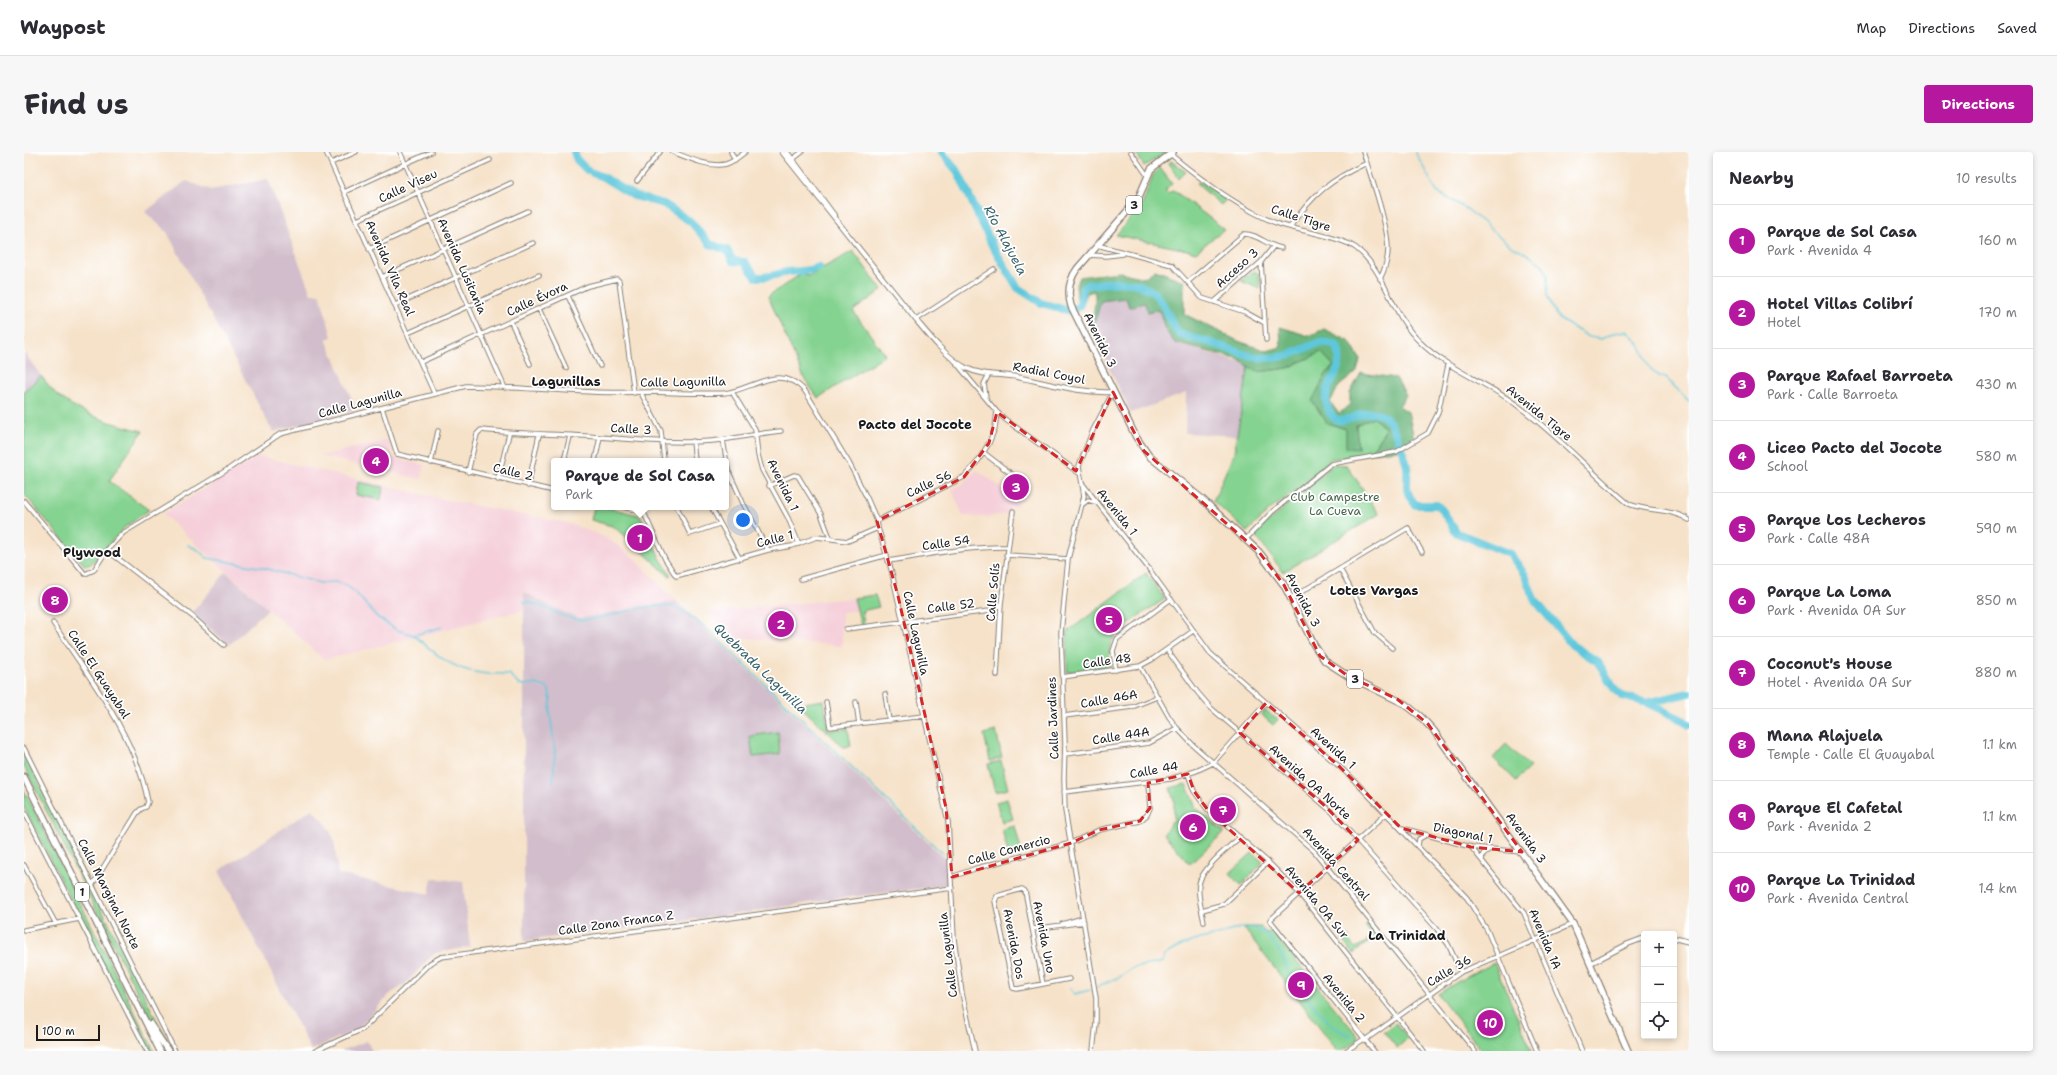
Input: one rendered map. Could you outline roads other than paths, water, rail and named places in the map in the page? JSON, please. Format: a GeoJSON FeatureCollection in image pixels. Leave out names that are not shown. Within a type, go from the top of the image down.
{"type":"FeatureCollection","features":[{"type":"Feature","properties":{"kind":"main road","name":"Avenida 3"},"geometry":{"type":"LineString","coordinates":[[1171,153],[1156,165],[1147,176],[1138,199],[1088,255],[1075,272],[1070,282],[1069,296],[1072,309],[1113,392],[1144,451],[1202,499],[1246,539],[1276,574],[1291,598],[1320,656],[1348,676],[1397,699],[1428,724],[1574,924],[1628,1051]]}},
{"type":"Feature","properties":{"kind":"main road","name":"1"},"geometry":{"type":"LineString","coordinates":[[24,777],[160,1051]]}},
{"type":"Feature","properties":{"kind":"main road"},"geometry":{"type":"LineString","coordinates":[[139,1008],[168,1051]]}},
{"type":"Feature","properties":{"kind":"street","name":"Avenida Vila Real"},"geometry":{"type":"LineString","coordinates":[[326,152],[434,393]]}},
{"type":"Feature","properties":{"kind":"street"},"geometry":{"type":"LineString","coordinates":[[331,163],[356,152]]}},
{"type":"Feature","properties":{"kind":"street","name":"Avenida Lusitania"},"geometry":{"type":"LineString","coordinates":[[400,152],[430,221],[457,277],[505,388]]}},
{"type":"Feature","properties":{"kind":"street"},"geometry":{"type":"LineString","coordinates":[[344,192],[431,152]]}},
{"type":"Feature","properties":{"kind":"street"},"geometry":{"type":"LineString","coordinates":[[637,181],[660,152]]}},
{"type":"Feature","properties":{"kind":"street"},"geometry":{"type":"LineString","coordinates":[[673,152],[697,161],[716,164],[726,164],[735,160],[745,152]]}},
{"type":"Feature","properties":{"kind":"street"},"geometry":{"type":"LineString","coordinates":[[731,152],[735,160]]}},
{"type":"Feature","properties":{"kind":"street","name":"Radial Coyol"},"geometry":{"type":"LineString","coordinates":[[782,152],[791,161],[936,346],[961,367],[974,373],[1017,377],[1098,393],[1113,392]]}},
{"type":"Feature","properties":{"kind":"street","name":"Radial Coyol"},"geometry":{"type":"LineString","coordinates":[[787,152],[791,161]]}},
{"type":"Feature","properties":{"kind":"street"},"geometry":{"type":"LineString","coordinates":[[791,161],[802,152]]}},
{"type":"Feature","properties":{"kind":"street"},"geometry":{"type":"LineString","coordinates":[[1131,152],[1147,176]]}},
{"type":"Feature","properties":{"kind":"street"},"geometry":{"type":"LineString","coordinates":[[1363,152],[1388,242],[1388,258],[1380,278]]}},
{"type":"Feature","properties":{"kind":"street","name":"Calle Tigre"},"geometry":{"type":"LineString","coordinates":[[1171,153],[1186,167],[1257,214],[1290,227],[1349,244],[1370,262],[1380,278]]}},
{"type":"Feature","properties":{"kind":"street","name":"Calle Viseu"},"geometry":{"type":"LineString","coordinates":[[357,220],[490,160]]}},
{"type":"Feature","properties":{"kind":"street"},"geometry":{"type":"LineString","coordinates":[[1290,227],[1300,212],[1336,178],[1367,163]]}},
{"type":"Feature","properties":{"kind":"street"},"geometry":{"type":"LineString","coordinates":[[369,249],[511,183]]}},
{"type":"Feature","properties":{"kind":"street"},"geometry":{"type":"LineString","coordinates":[[382,277],[528,211]]}},
{"type":"Feature","properties":{"kind":"street"},"geometry":{"type":"LineString","coordinates":[[1189,281],[1244,234],[1250,235],[1272,247],[1280,248]]}},
{"type":"Feature","properties":{"kind":"street"},"geometry":{"type":"LineString","coordinates":[[395,305],[533,243]]}},
{"type":"Feature","properties":{"kind":"street"},"geometry":{"type":"LineString","coordinates":[[1097,245],[1172,265],[1189,281],[1202,298],[1245,312],[1265,323]]}},
{"type":"Feature","properties":{"kind":"street","name":"Acceso 3"},"geometry":{"type":"LineString","coordinates":[[1214,302],[1261,262],[1272,247]]}},
{"type":"Feature","properties":{"kind":"street"},"geometry":{"type":"LineString","coordinates":[[1088,255],[1106,256],[1126,253]]}},
{"type":"Feature","properties":{"kind":"street"},"geometry":{"type":"LineString","coordinates":[[1261,262],[1266,340]]}},
{"type":"Feature","properties":{"kind":"street"},"geometry":{"type":"LineString","coordinates":[[916,320],[994,269]]}},
{"type":"Feature","properties":{"kind":"street"},"geometry":{"type":"LineString","coordinates":[[408,334],[469,305],[539,275]]}},
{"type":"Feature","properties":{"kind":"street","name":"Avenida Tigre"},"geometry":{"type":"LineString","coordinates":[[1380,278],[1397,314],[1408,330],[1431,352],[1448,365],[1487,386],[1518,406],[1629,504],[1638,508],[1678,514],[1689,520]]}},
{"type":"Feature","properties":{"kind":"street","name":"Calle Évora"},"geometry":{"type":"LineString","coordinates":[[421,362],[597,283],[617,279],[619,281],[634,392]]}},
{"type":"Feature","properties":{"kind":"street"},"geometry":{"type":"LineString","coordinates":[[568,296],[600,366]]}},
{"type":"Feature","properties":{"kind":"street"},"geometry":{"type":"LineString","coordinates":[[539,309],[566,368]]}},
{"type":"Feature","properties":{"kind":"street"},"geometry":{"type":"LineString","coordinates":[[511,322],[530,364]]}},
{"type":"Feature","properties":{"kind":"street","name":"Radial Coyol"},"geometry":{"type":"LineString","coordinates":[[928,335],[955,361],[965,368],[980,373]]}},
{"type":"Feature","properties":{"kind":"street"},"geometry":{"type":"LineString","coordinates":[[955,361],[997,412],[1079,473]]}},
{"type":"Feature","properties":{"kind":"street"},"geometry":{"type":"LineString","coordinates":[[1246,539],[1272,512],[1331,464],[1396,452],[1422,438],[1432,426],[1438,413],[1448,365]]}},
{"type":"Feature","properties":{"kind":"street"},"geometry":{"type":"LineString","coordinates":[[986,398],[984,384],[989,374]]}},
{"type":"Feature","properties":{"kind":"street","name":"Calle Lagunilla"},"geometry":{"type":"LineString","coordinates":[[24,501],[85,574],[94,570],[107,550],[123,533],[134,525],[230,468],[280,434],[434,393],[466,386],[593,392],[701,394],[732,392],[764,380],[777,378],[790,379],[801,386],[846,458],[877,521],[903,622],[948,821],[954,939],[958,969],[975,1051]]}},
{"type":"Feature","properties":{"kind":"street","name":"Avenida 1"},"geometry":{"type":"LineString","coordinates":[[732,392],[755,429],[760,463],[769,486],[788,518],[799,544]]}},
{"type":"Feature","properties":{"kind":"street","name":"Calle Jardines"},"geometry":{"type":"LineString","coordinates":[[1093,1051],[1096,1023],[1096,998],[1064,792],[1065,754],[1062,677],[1062,612],[1068,559],[1084,492],[1079,473],[1079,466],[1082,456],[1113,392]]}},
{"type":"Feature","properties":{"kind":"street"},"geometry":{"type":"LineString","coordinates":[[641,393],[661,431],[664,458]]}},
{"type":"Feature","properties":{"kind":"street"},"geometry":{"type":"LineString","coordinates":[[382,408],[396,454],[468,472]]}},
{"type":"Feature","properties":{"kind":"street","name":"Calle 56"},"geometry":{"type":"LineString","coordinates":[[877,521],[960,480],[973,468],[984,453],[995,428],[997,412]]}},
{"type":"Feature","properties":{"kind":"street"},"geometry":{"type":"LineString","coordinates":[[431,463],[438,431]]}},
{"type":"Feature","properties":{"kind":"street","name":"Calle 3"},"geometry":{"type":"LineString","coordinates":[[468,472],[478,431],[509,434],[600,437],[630,440],[693,441],[723,440],[781,431]]}},
{"type":"Feature","properties":{"kind":"street"},"geometry":{"type":"LineString","coordinates":[[498,479],[509,434]]}},
{"type":"Feature","properties":{"kind":"street"},"geometry":{"type":"LineString","coordinates":[[528,486],[539,435]]}},
{"type":"Feature","properties":{"kind":"street"},"geometry":{"type":"LineString","coordinates":[[565,458],[570,436]]}},
{"type":"Feature","properties":{"kind":"street"},"geometry":{"type":"LineString","coordinates":[[596,458],[600,437]]}},
{"type":"Feature","properties":{"kind":"street"},"geometry":{"type":"LineString","coordinates":[[723,440],[726,458]]}},
{"type":"Feature","properties":{"kind":"street"},"geometry":{"type":"LineString","coordinates":[[693,441],[695,458]]}},
{"type":"Feature","properties":{"kind":"street"},"geometry":{"type":"LineString","coordinates":[[984,453],[1018,479]]}},
{"type":"Feature","properties":{"kind":"street","name":"Calle 2"},"geometry":{"type":"LineString","coordinates":[[468,472],[551,490]]}},
{"type":"Feature","properties":{"kind":"street"},"geometry":{"type":"LineString","coordinates":[[729,472],[743,503],[768,550]]}},
{"type":"Feature","properties":{"kind":"street"},"geometry":{"type":"LineString","coordinates":[[769,486],[794,475],[798,476],[821,514],[830,538]]}},
{"type":"Feature","properties":{"kind":"street","name":"Avenida 1"},"geometry":{"type":"LineString","coordinates":[[1082,483],[1095,502],[1139,556],[1193,631],[1220,663],[1350,776],[1401,828],[1474,907],[1487,930],[1537,1051]]}},
{"type":"Feature","properties":{"kind":"street"},"geometry":{"type":"LineString","coordinates":[[1082,505],[1088,500],[1095,502]]}},
{"type":"Feature","properties":{"kind":"street","name":"Calle 1"},"geometry":{"type":"LineString","coordinates":[[636,510],[640,511],[647,517],[665,559],[676,576],[768,550],[799,544],[817,537],[848,541],[878,528]]}},
{"type":"Feature","properties":{"kind":"street"},"geometry":{"type":"LineString","coordinates":[[678,510],[690,534],[719,524]]}},
{"type":"Feature","properties":{"kind":"street"},"geometry":{"type":"LineString","coordinates":[[712,510],[740,559]]}},
{"type":"Feature","properties":{"kind":"street","name":"Calle Solís"},"geometry":{"type":"LineString","coordinates":[[997,675],[1001,604],[1006,555],[1013,511]]}},
{"type":"Feature","properties":{"kind":"street"},"geometry":{"type":"LineString","coordinates":[[1291,598],[1408,528],[1422,552]]}},
{"type":"Feature","properties":{"kind":"street","name":"Calle 54"},"geometry":{"type":"LineString","coordinates":[[888,561],[970,549],[1008,547]]}},
{"type":"Feature","properties":{"kind":"street"},"geometry":{"type":"LineString","coordinates":[[107,550],[192,616],[224,645]]}},
{"type":"Feature","properties":{"kind":"street"},"geometry":{"type":"LineString","coordinates":[[801,579],[886,555]]}},
{"type":"Feature","properties":{"kind":"street"},"geometry":{"type":"LineString","coordinates":[[1006,555],[1068,559]]}},
{"type":"Feature","properties":{"kind":"street"},"geometry":{"type":"LineString","coordinates":[[1340,568],[1375,633],[1392,648]]}},
{"type":"Feature","properties":{"kind":"street"},"geometry":{"type":"LineString","coordinates":[[1116,670],[1113,650],[1117,640],[1170,599]]}},
{"type":"Feature","properties":{"kind":"street","name":"Calle 52"},"geometry":{"type":"LineString","coordinates":[[846,629],[990,611],[1001,604]]}},
{"type":"Feature","properties":{"kind":"street","name":"Calle El Guayabal"},"geometry":{"type":"LineString","coordinates":[[53,623],[120,723],[142,779],[148,802],[146,807],[137,813],[93,884]]}},
{"type":"Feature","properties":{"kind":"street","name":"Calle 48"},"geometry":{"type":"LineString","coordinates":[[1062,677],[1140,666],[1167,650],[1193,631]]}},
{"type":"Feature","properties":{"kind":"street","name":"Avenida 0A Norte"},"geometry":{"type":"LineString","coordinates":[[1167,650],[1204,700],[1325,806],[1358,840],[1444,938],[1461,972]]}},
{"type":"Feature","properties":{"kind":"street","name":"Avenida Central"},"geometry":{"type":"LineString","coordinates":[[1140,666],[1157,697],[1177,728],[1213,762],[1305,840],[1329,867],[1476,1051]]}},
{"type":"Feature","properties":{"kind":"street"},"geometry":{"type":"LineString","coordinates":[[886,694],[889,720]]}},
{"type":"Feature","properties":{"kind":"street","name":"Calle 46A"},"geometry":{"type":"LineString","coordinates":[[1064,716],[1132,707],[1157,697]]}},
{"type":"Feature","properties":{"kind":"street"},"geometry":{"type":"LineString","coordinates":[[826,702],[830,727],[924,716]]}},
{"type":"Feature","properties":{"kind":"street"},"geometry":{"type":"LineString","coordinates":[[856,702],[859,724]]}},
{"type":"Feature","properties":{"kind":"street","name":"Calle 44"},"geometry":{"type":"LineString","coordinates":[[1064,792],[1148,783],[1188,774],[1213,762],[1266,703]]}},
{"type":"Feature","properties":{"kind":"street","name":"Calle 44A"},"geometry":{"type":"LineString","coordinates":[[1065,754],[1149,743],[1177,728]]}},
{"type":"Feature","properties":{"kind":"street","name":"Calle Marginal Norte"},"geometry":{"type":"LineString","coordinates":[[24,748],[175,1051]]}},
{"type":"Feature","properties":{"kind":"street","name":"Avenida 0A Sur"},"geometry":{"type":"LineString","coordinates":[[1188,774],[1200,801],[1268,862],[1299,893],[1424,1051]]}},
{"type":"Feature","properties":{"kind":"street","name":"Calle Comercio"},"geometry":{"type":"LineString","coordinates":[[952,877],[977,868],[1071,843],[1099,830],[1140,821],[1148,815],[1150,805],[1148,783]]}},
{"type":"Feature","properties":{"kind":"street"},"geometry":{"type":"LineString","coordinates":[[24,811],[147,1051]]}},
{"type":"Feature","properties":{"kind":"street"},"geometry":{"type":"LineString","coordinates":[[1299,893],[1386,814]]}},
{"type":"Feature","properties":{"kind":"street","name":"Diagonal 1"},"geometry":{"type":"LineString","coordinates":[[1401,828],[1471,847],[1522,852]]}},
{"type":"Feature","properties":{"kind":"street"},"geometry":{"type":"LineString","coordinates":[[1418,846],[1419,839],[1426,835]]}},
{"type":"Feature","properties":{"kind":"street"},"geometry":{"type":"LineString","coordinates":[[1204,922],[1199,893],[1200,879],[1208,868],[1240,837]]}},
{"type":"Feature","properties":{"kind":"street","name":"Avenida 1A"},"geometry":{"type":"LineString","coordinates":[[1471,847],[1522,910],[1582,1051]]}},
{"type":"Feature","properties":{"kind":"street"},"geometry":{"type":"LineString","coordinates":[[1482,860],[1483,854],[1490,849]]}},
{"type":"Feature","properties":{"kind":"street"},"geometry":{"type":"LineString","coordinates":[[1202,910],[1224,904],[1268,862]]}},
{"type":"Feature","properties":{"kind":"street"},"geometry":{"type":"LineString","coordinates":[[24,865],[56,924]]}},
{"type":"Feature","properties":{"kind":"street","name":"Calle Zona Franca Z"},"geometry":{"type":"LineString","coordinates":[[315,1051],[358,1032],[430,963],[441,957],[952,888]]}},
{"type":"Feature","properties":{"kind":"street","name":"Avenida Uno"},"geometry":{"type":"LineString","coordinates":[[995,901],[997,896],[1009,892],[1022,890],[1026,893],[1043,984]]}},
{"type":"Feature","properties":{"kind":"street","name":"Avenida 2"},"geometry":{"type":"LineString","coordinates":[[1299,893],[1270,920],[1374,1051]]}},
{"type":"Feature","properties":{"kind":"street","name":"Avenida Dos"},"geometry":{"type":"LineString","coordinates":[[995,901],[1012,987],[1014,989],[1043,984]]}},
{"type":"Feature","properties":{"kind":"street"},"geometry":{"type":"LineString","coordinates":[[24,930],[79,919]]}},
{"type":"Feature","properties":{"kind":"street"},"geometry":{"type":"LineString","coordinates":[[1033,928],[1083,920]]}},
{"type":"Feature","properties":{"kind":"street","name":"Calle 36"},"geometry":{"type":"LineString","coordinates":[[1365,1040],[1461,972],[1574,924]]}},
{"type":"Feature","properties":{"kind":"street"},"geometry":{"type":"LineString","coordinates":[[1591,963],[1628,944],[1641,939]]}},
{"type":"Feature","properties":{"kind":"street"},"geometry":{"type":"LineString","coordinates":[[1677,939],[1689,942]]}},
{"type":"Feature","properties":{"kind":"street"},"geometry":{"type":"LineString","coordinates":[[1043,984],[1069,979]]}},
{"type":"Feature","properties":{"kind":"street"},"geometry":{"type":"LineString","coordinates":[[1346,1051],[1365,1040]]}},
{"type":"Feature","properties":{"kind":"street"},"geometry":{"type":"LineString","coordinates":[[1351,1051],[1365,1040]]}},
{"type":"Feature","properties":{"kind":"waterway"},"geometry":{"type":"LineString","coordinates":[[574,152],[577,160],[587,170]]}},
{"type":"Feature","properties":{"kind":"waterway","name":"Río Alajuela"},"geometry":{"type":"LineString","coordinates":[[941,152],[958,172],[993,247],[1018,288],[1041,303],[1070,311],[1078,307],[1080,304],[1083,287],[1087,285],[1116,282],[1136,284],[1152,292],[1159,299],[1179,334],[1186,337],[1208,342],[1246,355],[1264,358],[1285,356],[1317,344],[1330,343],[1337,346],[1339,365],[1329,386],[1326,400],[1328,409],[1333,417],[1340,420],[1346,420],[1362,414],[1371,413],[1380,414],[1389,421],[1406,462],[1407,487],[1409,495],[1416,505],[1437,505],[1457,533],[1510,554],[1525,575],[1534,599],[1572,645],[1598,662],[1615,690],[1622,696],[1647,703],[1683,720],[1689,725]]}},
{"type":"Feature","properties":{"kind":"waterway"},"geometry":{"type":"LineString","coordinates":[[1415,152],[1437,192],[1467,209],[1512,247],[1521,250],[1543,265],[1548,277],[1547,295],[1556,315],[1562,321],[1589,337],[1601,339],[1614,333],[1627,331],[1639,344],[1650,368],[1659,376],[1666,378],[1689,401]]}},
{"type":"Feature","properties":{"kind":"waterway"},"geometry":{"type":"LineString","coordinates":[[593,173],[603,177],[634,196],[664,204],[691,222],[710,244],[727,250],[733,261],[745,262],[756,277],[787,272],[806,271],[819,267]]}},
{"type":"Feature","properties":{"kind":"waterway","name":"Quebrada Lagunilla"},"geometry":{"type":"LineString","coordinates":[[188,545],[198,550],[207,558],[264,568],[320,583],[336,582],[346,585],[356,593],[377,617],[397,630],[414,635],[442,627]]}},
{"type":"Feature","properties":{"kind":"waterway","name":"Quebrada Lagunilla"},"geometry":{"type":"LineString","coordinates":[[524,602],[539,605],[566,617],[581,620],[593,619],[646,607],[671,607],[683,611],[705,627],[943,854]]}},
{"type":"Feature","properties":{"kind":"waterway"},"geometry":{"type":"LineString","coordinates":[[414,635],[444,660],[461,668],[484,674],[509,674],[519,685],[536,684],[548,688],[551,700],[550,713],[555,752],[553,782]]}},
{"type":"Feature","properties":{"kind":"waterway"},"geometry":{"type":"LineString","coordinates":[[1647,703],[1689,693]]}},
{"type":"Feature","properties":{"kind":"waterway","name":"Quebrada Lagunilla"},"geometry":{"type":"LineString","coordinates":[[1097,987],[1121,976],[1133,968],[1163,962],[1164,956],[1176,948],[1190,942],[1240,928],[1249,927],[1262,932],[1269,937],[1279,950],[1295,982],[1308,999],[1335,1028],[1352,1036]]}},
{"type":"Feature","properties":{"kind":"waterway","name":"Quebrada Lagunilla"},"geometry":{"type":"LineString","coordinates":[[1070,988],[1074,994],[1090,990]]}},
{"type":"Feature","properties":{"kind":"place","name":"Liceo Pacto del Jocote"},"geometry":{"type":"Point","coordinates":[376,461]}},
{"type":"Feature","properties":{"kind":"place","name":"Parque Rafael Barroeta"},"geometry":{"type":"Point","coordinates":[1016,487]}},
{"type":"Feature","properties":{"kind":"place","name":"Parque de Sol Casa"},"geometry":{"type":"Point","coordinates":[640,538]}},
{"type":"Feature","properties":{"kind":"place","name":"Mana Alajuela"},"geometry":{"type":"Point","coordinates":[55,600]}},
{"type":"Feature","properties":{"kind":"place","name":"Parque Los Lecheros"},"geometry":{"type":"Point","coordinates":[1109,620]}},
{"type":"Feature","properties":{"kind":"place","name":"Hotel Villas Colibrí"},"geometry":{"type":"Point","coordinates":[781,624]}},
{"type":"Feature","properties":{"kind":"place","name":"Coconut's House"},"geometry":{"type":"Point","coordinates":[1223,810]}},
{"type":"Feature","properties":{"kind":"place","name":"Parque La Loma"},"geometry":{"type":"Point","coordinates":[1193,827]}},
{"type":"Feature","properties":{"kind":"place","name":"Parque El Cafetal"},"geometry":{"type":"Point","coordinates":[1301,985]}},
{"type":"Feature","properties":{"kind":"place","name":"Parque La Trinidad"},"geometry":{"type":"Point","coordinates":[1490,1023]}},
{"type":"Feature","properties":{"kind":"district","name":"Lagunillas"},"geometry":{"type":"Point","coordinates":[566,381]}},
{"type":"Feature","properties":{"kind":"district","name":"Pacto del Jocote"},"geometry":{"type":"Point","coordinates":[915,424]}},
{"type":"Feature","properties":{"kind":"district","name":"Plywood"},"geometry":{"type":"Point","coordinates":[92,552]}},
{"type":"Feature","properties":{"kind":"district","name":"Lotes Vargas"},"geometry":{"type":"Point","coordinates":[1374,590]}},
{"type":"Feature","properties":{"kind":"district","name":"La Trinidad"},"geometry":{"type":"Point","coordinates":[1407,935]}},
{"type":"Feature","properties":{"kind":"park label","name":"Club Campestre La Cueva"},"geometry":{"type":"Point","coordinates":[1335,504]}}]}
